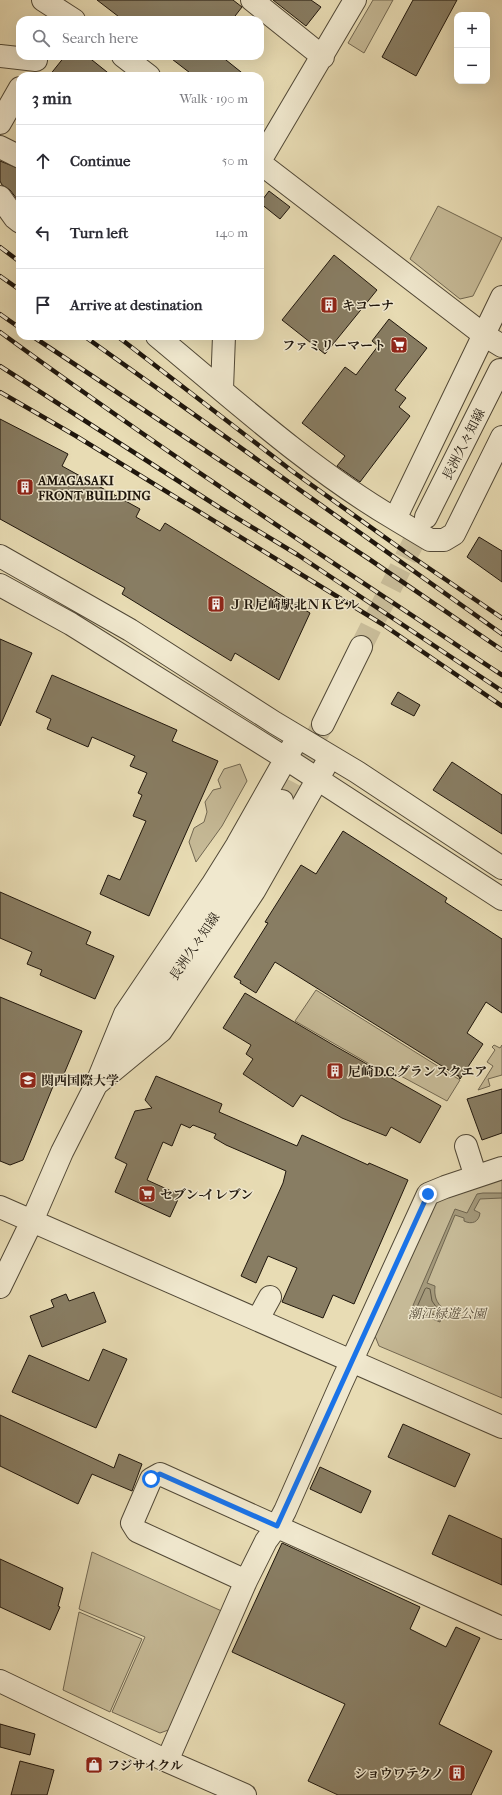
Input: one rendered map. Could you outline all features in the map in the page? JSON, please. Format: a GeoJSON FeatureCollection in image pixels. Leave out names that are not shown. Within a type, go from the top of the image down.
{"type":"FeatureCollection","features":[{"type":"Feature","properties":{"kind":"street"},"geometry":{"type":"LineString","coordinates":[[44,0],[63,16]]}},
{"type":"Feature","properties":{"kind":"street"},"geometry":{"type":"LineString","coordinates":[[252,0],[323,57]]}},
{"type":"Feature","properties":{"kind":"street"},"geometry":{"type":"LineString","coordinates":[[264,155],[323,57],[355,0]]}},
{"type":"Feature","properties":{"kind":"street"},"geometry":{"type":"LineString","coordinates":[[0,56],[16,60]]}},
{"type":"Feature","properties":{"kind":"street"},"geometry":{"type":"LineString","coordinates":[[17,60],[34,64]]}},
{"type":"Feature","properties":{"kind":"street"},"geometry":{"type":"LineString","coordinates":[[128,60],[144,72]]}},
{"type":"Feature","properties":{"kind":"street"},"geometry":{"type":"LineString","coordinates":[[0,123],[16,95]]}},
{"type":"Feature","properties":{"kind":"street"},"geometry":{"type":"LineString","coordinates":[[0,147],[16,155]]}},
{"type":"Feature","properties":{"kind":"street"},"geometry":{"type":"LineString","coordinates":[[264,165],[493,340]]}},
{"type":"Feature","properties":{"kind":"street"},"geometry":{"type":"LineString","coordinates":[[0,197],[16,219]]}},
{"type":"Feature","properties":{"kind":"street"},"geometry":{"type":"LineString","coordinates":[[395,519],[493,340],[502,297]]}},
{"type":"Feature","properties":{"kind":"street"},"geometry":{"type":"LineString","coordinates":[[163,340],[330,477],[367,502],[430,540],[444,540],[454,534],[502,437]]}},
{"type":"Feature","properties":{"kind":"street"},"geometry":{"type":"LineString","coordinates":[[222,389],[224,340]]}},
{"type":"Feature","properties":{"kind":"street","name":"長洲久々知線"},"geometry":{"type":"LineString","coordinates":[[426,517],[500,370]]}},
{"type":"Feature","properties":{"kind":"street"},"geometry":{"type":"LineString","coordinates":[[0,556],[130,630],[330,756],[502,868]]}},
{"type":"Feature","properties":{"kind":"street"},"geometry":{"type":"LineString","coordinates":[[0,585],[71,624],[318,779],[502,899]]}},
{"type":"Feature","properties":{"kind":"street"},"geometry":{"type":"LineString","coordinates":[[323,724],[361,647]]}},
{"type":"Feature","properties":{"kind":"street"},"geometry":{"type":"LineString","coordinates":[[0,1287],[32,1221],[62,1152],[96,1084],[125,1014],[212,885],[237,845],[298,737]]}},
{"type":"Feature","properties":{"kind":"street"},"geometry":{"type":"LineString","coordinates":[[96,1084],[160,1031],[254,891],[330,756]]}},
{"type":"Feature","properties":{"kind":"street","name":"長洲久々知線"},"geometry":{"type":"LineString","coordinates":[[96,1084],[172,979],[221,906],[282,801]]}},
{"type":"Feature","properties":{"kind":"street"},"geometry":{"type":"LineString","coordinates":[[466,1146],[473,1168]]}},
{"type":"Feature","properties":{"kind":"street"},"geometry":{"type":"LineString","coordinates":[[167,1761],[246,1581],[266,1541],[277,1526],[428,1194],[502,1168]]}},
{"type":"Feature","properties":{"kind":"street"},"geometry":{"type":"LineString","coordinates":[[0,1207],[502,1427]]}},
{"type":"Feature","properties":{"kind":"street"},"geometry":{"type":"LineString","coordinates":[[258,1320],[270,1297]]}},
{"type":"Feature","properties":{"kind":"street"},"geometry":{"type":"LineString","coordinates":[[246,1581],[137,1531],[132,1523],[151,1479],[160,1474],[502,1628]]}},
{"type":"Feature","properties":{"kind":"street"},"geometry":{"type":"LineString","coordinates":[[0,1681],[167,1761],[245,1795]]}},
{"type":"Feature","properties":{"kind":"green space"},"geometry":{"type":"Polygon","coordinates":[[[373,0],[393,0],[364,53],[348,43],[373,0]]]}},
{"type":"Feature","properties":{"kind":"green space"},"geometry":{"type":"Polygon","coordinates":[[[438,206],[502,238],[473,296],[460,299],[410,259],[438,206]]]}},
{"type":"Feature","properties":{"kind":"green space"},"geometry":{"type":"Polygon","coordinates":[[[240,764],[247,781],[222,826],[196,862],[189,842],[194,828],[204,822],[207,812],[205,802],[213,790],[221,788],[218,780],[224,769],[240,764]]]}},
{"type":"Feature","properties":{"kind":"green space"},"geometry":{"type":"Polygon","coordinates":[[[316,990],[460,1080],[447,1101],[388,1069],[385,1073],[295,1021],[316,990]]]}},
{"type":"Feature","properties":{"kind":"green space"},"geometry":{"type":"Polygon","coordinates":[[[494,1045],[500,1048],[502,1045],[502,1075],[488,1079],[490,1086],[478,1090],[493,1066],[487,1062],[495,1050],[492,1047],[494,1045]]]}},
{"type":"Feature","properties":{"kind":"green space","name":"潮江緑遊公園"},"geometry":{"type":"Polygon","coordinates":[[[502,1179],[502,1398],[379,1346],[375,1336],[435,1204],[443,1198],[502,1179]]]}},
{"type":"Feature","properties":{"kind":"green space"},"geometry":{"type":"Polygon","coordinates":[[[92,1552],[226,1613],[174,1728],[160,1733],[112,1712],[145,1637],[79,1609],[92,1552]]]}},
{"type":"Feature","properties":{"kind":"green space"},"geometry":{"type":"Polygon","coordinates":[[[79,1612],[142,1639],[110,1712],[63,1690],[79,1612]]]}},
{"type":"Feature","properties":{"kind":"water"},"geometry":{"type":"Polygon","coordinates":[[[502,1193],[502,1198],[480,1199],[474,1210],[480,1213],[477,1221],[475,1222],[470,1223],[464,1221],[464,1218],[455,1215],[427,1283],[435,1286],[436,1299],[444,1309],[440,1322],[411,1310],[455,1209],[467,1213],[477,1194],[502,1193]]]}},
{"type":"Feature","properties":{"kind":"building"},"geometry":{"type":"Polygon","coordinates":[[[97,0],[233,0],[242,7],[235,16],[118,16],[97,0]]]}},
{"type":"Feature","properties":{"kind":"building"},"geometry":{"type":"Polygon","coordinates":[[[273,0],[311,0],[321,7],[306,26],[273,0]]]}},
{"type":"Feature","properties":{"kind":"building"},"geometry":{"type":"Polygon","coordinates":[[[413,0],[457,0],[416,76],[382,57],[413,0]]]}},
{"type":"Feature","properties":{"kind":"building"},"geometry":{"type":"Polygon","coordinates":[[[62,60],[92,60],[107,72],[52,72],[62,60]]]}},
{"type":"Feature","properties":{"kind":"building"},"geometry":{"type":"Polygon","coordinates":[[[173,60],[226,60],[241,72],[189,72],[173,60]]]}},
{"type":"Feature","properties":{"kind":"building"},"geometry":{"type":"Polygon","coordinates":[[[0,161],[16,167],[16,198],[10,190],[2,185],[0,181],[0,161]]]}},
{"type":"Feature","properties":{"kind":"building"},"geometry":{"type":"Polygon","coordinates":[[[269,191],[290,207],[280,219],[264,206],[264,198],[269,191]]]}},
{"type":"Feature","properties":{"kind":"building","name":"キコーナ"},"geometry":{"type":"Polygon","coordinates":[[[334,255],[377,290],[325,354],[282,320],[334,255]]]}},
{"type":"Feature","properties":{"kind":"building"},"geometry":{"type":"Polygon","coordinates":[[[389,319],[427,348],[395,390],[406,398],[399,407],[410,416],[360,482],[337,466],[345,456],[302,423],[345,367],[356,375],[378,346],[372,341],[389,319]]]}},
{"type":"Feature","properties":{"kind":"building"},"geometry":{"type":"Polygon","coordinates":[[[0,419],[68,454],[62,466],[140,509],[136,517],[160,531],[165,523],[310,613],[279,680],[235,653],[231,661],[122,594],[125,588],[0,519],[0,419]]]}},
{"type":"Feature","properties":{"kind":"building"},"geometry":{"type":"Polygon","coordinates":[[[479,537],[502,551],[502,582],[467,557],[479,537]]]}},
{"type":"Feature","properties":{"kind":"building"},"geometry":{"type":"Polygon","coordinates":[[[0,639],[32,653],[0,726],[0,639]]]}},
{"type":"Feature","properties":{"kind":"building"},"geometry":{"type":"Polygon","coordinates":[[[52,675],[177,730],[172,741],[218,761],[149,916],[100,894],[108,875],[120,880],[146,821],[133,816],[142,795],[138,793],[147,773],[130,766],[135,756],[92,737],[88,747],[47,729],[51,719],[36,712],[52,675]]]}},
{"type":"Feature","properties":{"kind":"building"},"geometry":{"type":"Polygon","coordinates":[[[398,692],[420,705],[414,716],[391,704],[398,692]]]}},
{"type":"Feature","properties":{"kind":"building"},"geometry":{"type":"Polygon","coordinates":[[[452,762],[502,795],[502,834],[433,790],[452,762]]]}},
{"type":"Feature","properties":{"kind":"building"},"geometry":{"type":"Polygon","coordinates":[[[343,831],[447,898],[445,902],[502,939],[502,1013],[486,1002],[467,1033],[483,1044],[460,1079],[458,1075],[275,962],[256,993],[240,983],[241,981],[234,977],[268,923],[265,922],[301,865],[316,874],[343,831]]]}},
{"type":"Feature","properties":{"kind":"building"},"geometry":{"type":"Polygon","coordinates":[[[0,892],[91,932],[86,944],[114,956],[95,999],[40,975],[42,970],[27,964],[32,952],[0,938],[0,892]]]}},
{"type":"Feature","properties":{"kind":"building","name":"尼崎D.C.グランスクエア"},"geometry":{"type":"Polygon","coordinates":[[[245,993],[441,1106],[420,1143],[391,1127],[386,1136],[342,1118],[301,1095],[293,1107],[243,1074],[253,1059],[246,1054],[251,1045],[223,1028],[245,993]]]}},
{"type":"Feature","properties":{"kind":"building","name":"関西国際大学"},"geometry":{"type":"Polygon","coordinates":[[[0,997],[82,1031],[61,1081],[56,1079],[23,1160],[10,1165],[0,1161],[0,997]]]}},
{"type":"Feature","properties":{"kind":"building"},"geometry":{"type":"Polygon","coordinates":[[[156,1076],[222,1104],[219,1112],[297,1146],[302,1135],[368,1165],[369,1163],[408,1180],[354,1304],[333,1295],[323,1318],[282,1302],[297,1268],[268,1256],[256,1283],[241,1276],[283,1183],[286,1171],[226,1145],[214,1138],[216,1134],[193,1125],[190,1128],[181,1124],[172,1146],[163,1142],[147,1180],[180,1195],[170,1217],[115,1192],[127,1164],[115,1158],[135,1111],[152,1108],[145,1100],[156,1076]]]}},
{"type":"Feature","properties":{"kind":"building","name":"尼崎D.C.グランスクエア"},"geometry":{"type":"Polygon","coordinates":[[[502,1089],[502,1133],[482,1140],[467,1099],[502,1089]]]}},
{"type":"Feature","properties":{"kind":"building"},"geometry":{"type":"Polygon","coordinates":[[[94,1292],[106,1322],[42,1347],[30,1316],[54,1307],[51,1300],[66,1294],[69,1301],[94,1292]]]}},
{"type":"Feature","properties":{"kind":"building"},"geometry":{"type":"Polygon","coordinates":[[[103,1349],[127,1359],[96,1428],[12,1392],[29,1355],[89,1381],[103,1349]]]}},
{"type":"Feature","properties":{"kind":"building"},"geometry":{"type":"Polygon","coordinates":[[[0,1415],[114,1468],[119,1454],[142,1464],[132,1491],[92,1474],[78,1504],[0,1466],[0,1415]]]}},
{"type":"Feature","properties":{"kind":"building"},"geometry":{"type":"Polygon","coordinates":[[[403,1424],[470,1454],[455,1487],[388,1457],[403,1424]]]}},
{"type":"Feature","properties":{"kind":"building"},"geometry":{"type":"Polygon","coordinates":[[[320,1467],[371,1491],[361,1513],[310,1489],[320,1467]]]}},
{"type":"Feature","properties":{"kind":"building"},"geometry":{"type":"Polygon","coordinates":[[[449,1515],[502,1539],[502,1585],[432,1554],[449,1515]]]}},
{"type":"Feature","properties":{"kind":"building"},"geometry":{"type":"Polygon","coordinates":[[[282,1543],[420,1607],[410,1629],[446,1647],[456,1627],[480,1638],[439,1724],[492,1751],[471,1795],[338,1795],[308,1781],[345,1704],[232,1652],[282,1543]]]}},
{"type":"Feature","properties":{"kind":"building"},"geometry":{"type":"Polygon","coordinates":[[[0,1559],[63,1588],[58,1606],[60,1607],[50,1630],[0,1607],[0,1559]]]}},
{"type":"Feature","properties":{"kind":"building"},"geometry":{"type":"Polygon","coordinates":[[[0,1724],[35,1734],[30,1755],[0,1747],[0,1724]]]}},
{"type":"Feature","properties":{"kind":"building"},"geometry":{"type":"Polygon","coordinates":[[[20,1761],[54,1770],[47,1795],[11,1795],[20,1761]]]}},
{"type":"Feature","properties":{"kind":"tunnel"},"geometry":{"type":"LineString","coordinates":[[361,647],[426,517]]}},
{"type":"Feature","properties":{"kind":"tunnel"},"geometry":{"type":"LineString","coordinates":[[282,801],[323,724]]}},
{"type":"Feature","properties":{"kind":"railway"},"geometry":{"type":"LineString","coordinates":[[0,247],[16,259]]}},
{"type":"Feature","properties":{"kind":"railway"},"geometry":{"type":"LineString","coordinates":[[0,276],[16,287]]}},
{"type":"Feature","properties":{"kind":"railway"},"geometry":{"type":"LineString","coordinates":[[0,314],[16,325]]}},
{"type":"Feature","properties":{"kind":"railway"},"geometry":{"type":"LineString","coordinates":[[0,332],[186,464],[502,675]]}},
{"type":"Feature","properties":{"kind":"railway"},"geometry":{"type":"LineString","coordinates":[[38,340],[369,559],[502,650]]}},
{"type":"Feature","properties":{"kind":"railway"},"geometry":{"type":"LineString","coordinates":[[90,340],[502,634]]}},
{"type":"Feature","properties":{"kind":"railway"},"geometry":{"type":"LineString","coordinates":[[122,340],[292,471],[411,556],[502,618]]}},
{"type":"Feature","properties":{"kind":"railway"},"geometry":{"type":"LineString","coordinates":[[0,366],[217,506],[298,555],[502,691]]}},
{"type":"Feature","properties":{"kind":"railway"},"geometry":{"type":"LineString","coordinates":[[0,392],[76,436],[382,624],[502,706]]}},
{"type":"Feature","properties":{"kind":"place","name":"キコーナ"},"geometry":{"type":"Point","coordinates":[329,305]}},
{"type":"Feature","properties":{"kind":"place","name":"ファミリーマート"},"geometry":{"type":"Point","coordinates":[399,345]}},
{"type":"Feature","properties":{"kind":"place","name":"AMAGASAKI FRONT BUILDING"},"geometry":{"type":"Point","coordinates":[25,487]}},
{"type":"Feature","properties":{"kind":"place","name":"ＪＲ尼崎駅北ＮＫビル"},"geometry":{"type":"Point","coordinates":[216,604]}},
{"type":"Feature","properties":{"kind":"place","name":"尼崎D.C.グランスクエア"},"geometry":{"type":"Point","coordinates":[335,1071]}},
{"type":"Feature","properties":{"kind":"place","name":"関西国際大学"},"geometry":{"type":"Point","coordinates":[28,1080]}},
{"type":"Feature","properties":{"kind":"place","name":"セブン-イレブン"},"geometry":{"type":"Point","coordinates":[147,1194]}},
{"type":"Feature","properties":{"kind":"place","name":"フジサイクル"},"geometry":{"type":"Point","coordinates":[94,1765]}},
{"type":"Feature","properties":{"kind":"place","name":"ショウワテクノ"},"geometry":{"type":"Point","coordinates":[457,1773]}},
{"type":"Feature","properties":{"kind":"route"},"geometry":{"type":"LineString","coordinates":[[151,1479],[160,1474],[277,1526],[428,1194]]}}]}
